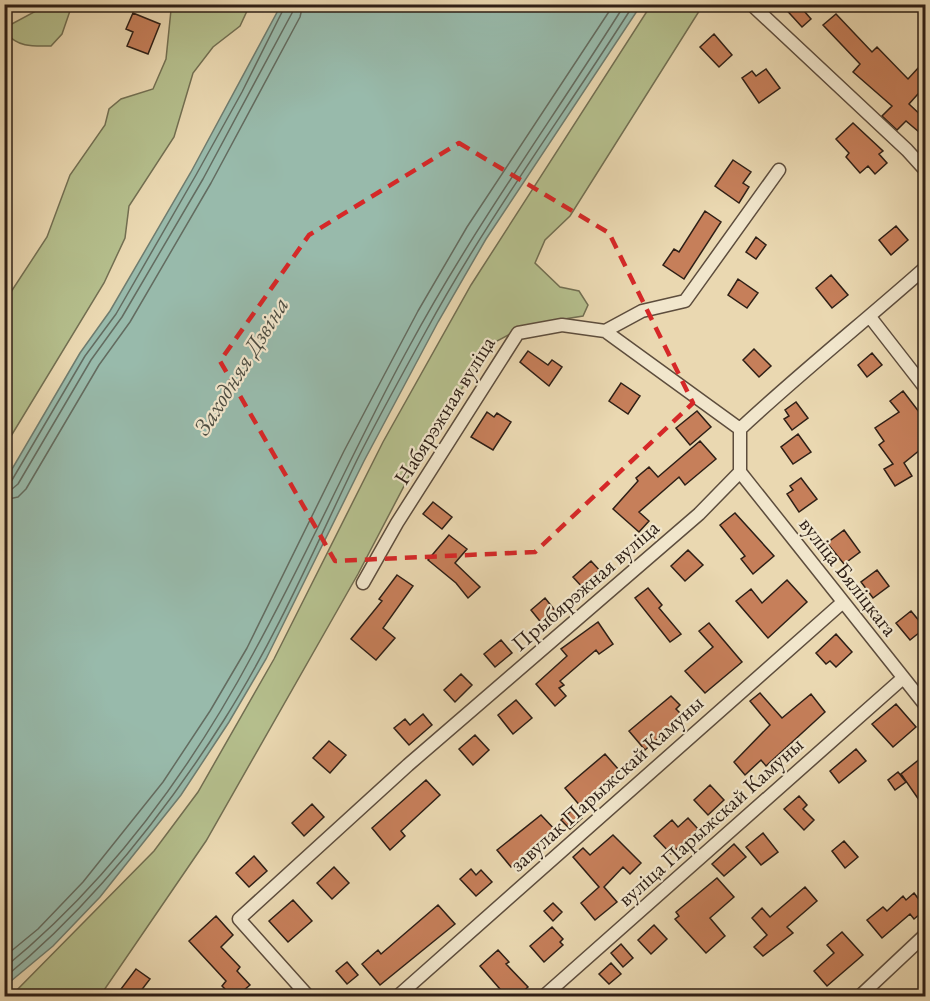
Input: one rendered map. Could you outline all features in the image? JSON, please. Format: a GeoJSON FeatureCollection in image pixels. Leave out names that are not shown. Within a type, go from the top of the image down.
{"type":"FeatureCollection","features":[{"type":"Feature","properties":{"kind":"street"},"geometry":{"type":"LineString","coordinates":[[751,4],[890,134],[926,171]]}},
{"type":"Feature","properties":{"kind":"street"},"geometry":{"type":"LineString","coordinates":[[740,429],[604,331],[642,311],[685,302],[778,170]]}},
{"type":"Feature","properties":{"kind":"street"},"geometry":{"type":"LineString","coordinates":[[740,472],[740,429],[812,363],[870,317],[926,267]]}},
{"type":"Feature","properties":{"kind":"street"},"geometry":{"type":"LineString","coordinates":[[870,317],[926,388]]}},
{"type":"Feature","properties":{"kind":"street","name":"Набярэжная вуліца"},"geometry":{"type":"LineString","coordinates":[[363,583],[397,523],[518,333],[562,325],[604,331]]}},
{"type":"Feature","properties":{"kind":"street","name":"вуліца Бяліцкага"},"geometry":{"type":"LineString","coordinates":[[740,472],[926,706]]}},
{"type":"Feature","properties":{"kind":"street","name":"Прыбярэжная вуліца"},"geometry":{"type":"LineString","coordinates":[[308,996],[239,919],[408,765],[699,514],[740,472]]}},
{"type":"Feature","properties":{"kind":"street","name":"завулак Парыжскай Камуны"},"geometry":{"type":"LineString","coordinates":[[398,996],[843,602]]}},
{"type":"Feature","properties":{"kind":"street","name":"вуліца Парыжскай Камуны"},"geometry":{"type":"LineString","coordinates":[[544,996],[903,678]]}},
{"type":"Feature","properties":{"kind":"street"},"geometry":{"type":"LineString","coordinates":[[860,996],[926,934]]}},
{"type":"Feature","properties":{"kind":"highlighted area"},"geometry":{"type":"Polygon","coordinates":[[[459,143],[609,233],[693,403],[535,552],[335,561],[220,361],[309,235],[459,143]]]}},
{"type":"Feature","properties":{"kind":"green space"},"geometry":{"type":"Polygon","coordinates":[[[175,4],[244,5],[247,11],[240,26],[213,47],[193,73],[174,137],[129,206],[125,238],[104,283],[5,446],[5,301],[47,237],[70,175],[105,125],[109,109],[121,99],[153,89],[166,59],[171,10],[175,4]]]}},
{"type":"Feature","properties":{"kind":"green space"},"geometry":{"type":"Polygon","coordinates":[[[42,5],[72,5],[62,34],[51,46],[22,44],[7,34],[8,26],[38,10],[42,5]]]}},
{"type":"Feature","properties":{"kind":"green space"},"geometry":{"type":"Polygon","coordinates":[[[651,5],[703,5],[570,216],[545,240],[535,263],[560,287],[579,291],[588,305],[583,316],[527,325],[495,342],[436,425],[358,574],[206,841],[100,996],[11,996],[154,851],[198,792],[274,659],[383,442],[471,285],[651,5]]]}},
{"type":"Feature","properties":{"kind":"water","name":"Заходняя Дзвіна"},"geometry":{"type":"Polygon","coordinates":[[[281,5],[641,5],[486,239],[438,322],[364,461],[266,659],[229,722],[181,795],[100,897],[53,946],[5,986],[5,481],[80,353],[110,311],[191,172],[281,5]]]}},
{"type":"Feature","properties":{"kind":"building"},"geometry":{"type":"Polygon","coordinates":[[[781,4],[798,4],[811,19],[802,27],[781,4]]]}},
{"type":"Feature","properties":{"kind":"building"},"geometry":{"type":"Polygon","coordinates":[[[133,13],[160,24],[148,54],[127,46],[133,32],[126,29],[133,13]]]}},
{"type":"Feature","properties":{"kind":"building"},"geometry":{"type":"Polygon","coordinates":[[[836,14],[872,52],[877,47],[908,79],[919,67],[926,73],[926,85],[909,104],[926,120],[926,138],[906,121],[897,130],[882,116],[892,106],[853,72],[860,64],[823,25],[836,14]]]}},
{"type":"Feature","properties":{"kind":"building"},"geometry":{"type":"Polygon","coordinates":[[[714,34],[732,55],[719,67],[700,47],[714,34]]]}},
{"type":"Feature","properties":{"kind":"building"},"geometry":{"type":"Polygon","coordinates":[[[766,69],[780,88],[759,103],[742,78],[752,71],[756,76],[766,69]]]}},
{"type":"Feature","properties":{"kind":"building"},"geometry":{"type":"Polygon","coordinates":[[[853,123],[883,151],[879,154],[887,163],[875,174],[868,166],[860,173],[846,157],[849,153],[836,139],[853,123]]]}},
{"type":"Feature","properties":{"kind":"building"},"geometry":{"type":"Polygon","coordinates":[[[733,160],[751,172],[743,183],[749,187],[739,203],[715,186],[733,160]]]}},
{"type":"Feature","properties":{"kind":"building"},"geometry":{"type":"Polygon","coordinates":[[[705,211],[721,222],[684,279],[663,265],[674,249],[679,252],[705,211]]]}},
{"type":"Feature","properties":{"kind":"building"},"geometry":{"type":"Polygon","coordinates":[[[896,226],[908,240],[891,255],[879,240],[896,226]]]}},
{"type":"Feature","properties":{"kind":"building"},"geometry":{"type":"Polygon","coordinates":[[[756,237],[766,245],[756,259],[746,252],[756,237]]]}},
{"type":"Feature","properties":{"kind":"building"},"geometry":{"type":"Polygon","coordinates":[[[831,275],[848,295],[832,308],[816,288],[831,275]]]}},
{"type":"Feature","properties":{"kind":"building"},"geometry":{"type":"Polygon","coordinates":[[[738,279],[758,293],[747,308],[728,295],[738,279]]]}},
{"type":"Feature","properties":{"kind":"building"},"geometry":{"type":"Polygon","coordinates":[[[754,349],[771,366],[759,377],[743,360],[754,349]]]}},
{"type":"Feature","properties":{"kind":"building"},"geometry":{"type":"Polygon","coordinates":[[[528,351],[548,365],[552,360],[562,367],[549,386],[520,362],[528,351]]]}},
{"type":"Feature","properties":{"kind":"building"},"geometry":{"type":"Polygon","coordinates":[[[872,353],[882,365],[867,377],[858,365],[872,353]]]}},
{"type":"Feature","properties":{"kind":"building"},"geometry":{"type":"Polygon","coordinates":[[[621,383],[640,396],[628,414],[609,401],[621,383]]]}},
{"type":"Feature","properties":{"kind":"building"},"geometry":{"type":"Polygon","coordinates":[[[903,391],[926,421],[926,445],[904,463],[912,476],[895,486],[884,469],[893,464],[879,445],[884,441],[875,428],[899,412],[890,401],[903,391]]]}},
{"type":"Feature","properties":{"kind":"building"},"geometry":{"type":"Polygon","coordinates":[[[796,402],[808,418],[792,430],[784,419],[789,416],[785,410],[796,402]]]}},
{"type":"Feature","properties":{"kind":"building"},"geometry":{"type":"Polygon","coordinates":[[[697,411],[711,427],[690,445],[676,428],[697,411]]]}},
{"type":"Feature","properties":{"kind":"building"},"geometry":{"type":"Polygon","coordinates":[[[487,412],[494,417],[497,413],[511,422],[493,450],[471,437],[487,412]]]}},
{"type":"Feature","properties":{"kind":"building"},"geometry":{"type":"Polygon","coordinates":[[[798,434],[811,452],[793,464],[781,447],[798,434]]]}},
{"type":"Feature","properties":{"kind":"building"},"geometry":{"type":"Polygon","coordinates":[[[700,441],[716,459],[685,485],[679,477],[639,512],[649,521],[639,532],[613,509],[638,481],[636,478],[649,467],[658,477],[700,441]]]}},
{"type":"Feature","properties":{"kind":"building"},"geometry":{"type":"Polygon","coordinates":[[[801,478],[817,499],[799,512],[787,494],[793,490],[790,486],[801,478]]]}},
{"type":"Feature","properties":{"kind":"building"},"geometry":{"type":"Polygon","coordinates":[[[433,502],[452,517],[442,529],[423,514],[433,502]]]}},
{"type":"Feature","properties":{"kind":"building"},"geometry":{"type":"Polygon","coordinates":[[[735,513],[774,556],[753,574],[741,559],[745,556],[720,525],[735,513]]]}},
{"type":"Feature","properties":{"kind":"building"},"geometry":{"type":"Polygon","coordinates":[[[844,530],[860,552],[844,564],[827,543],[844,530]]]}},
{"type":"Feature","properties":{"kind":"building"},"geometry":{"type":"Polygon","coordinates":[[[449,535],[467,549],[455,563],[480,587],[468,598],[456,583],[428,560],[449,535]]]}},
{"type":"Feature","properties":{"kind":"building"},"geometry":{"type":"Polygon","coordinates":[[[688,550],[703,565],[685,581],[671,566],[688,550]]]}},
{"type":"Feature","properties":{"kind":"building"},"geometry":{"type":"Polygon","coordinates":[[[591,561],[602,573],[584,589],[573,577],[591,561]]]}},
{"type":"Feature","properties":{"kind":"building"},"geometry":{"type":"Polygon","coordinates":[[[877,570],[889,586],[873,598],[861,582],[877,570]]]}},
{"type":"Feature","properties":{"kind":"building"},"geometry":{"type":"Polygon","coordinates":[[[397,575],[413,586],[383,628],[395,638],[376,660],[351,639],[382,601],[379,599],[397,575]]]}},
{"type":"Feature","properties":{"kind":"building"},"geometry":{"type":"Polygon","coordinates":[[[787,580],[807,602],[768,638],[736,601],[751,589],[762,603],[787,580]]]}},
{"type":"Feature","properties":{"kind":"building"},"geometry":{"type":"Polygon","coordinates":[[[648,588],[662,605],[659,608],[681,634],[670,642],[635,598],[648,588]]]}},
{"type":"Feature","properties":{"kind":"building"},"geometry":{"type":"Polygon","coordinates":[[[545,598],[557,613],[543,625],[531,610],[545,598]]]}},
{"type":"Feature","properties":{"kind":"building"},"geometry":{"type":"Polygon","coordinates":[[[911,611],[925,628],[910,640],[896,623],[911,611]]]}},
{"type":"Feature","properties":{"kind":"building"},"geometry":{"type":"Polygon","coordinates":[[[598,622],[613,644],[599,654],[596,650],[560,681],[564,685],[559,688],[566,696],[555,706],[536,684],[567,656],[561,649],[598,622]]]}},
{"type":"Feature","properties":{"kind":"building"},"geometry":{"type":"Polygon","coordinates":[[[709,623],[742,662],[705,693],[685,671],[713,647],[699,631],[709,623]]]}},
{"type":"Feature","properties":{"kind":"building"},"geometry":{"type":"Polygon","coordinates":[[[836,634],[852,652],[836,667],[830,661],[826,664],[816,653],[836,634]]]}},
{"type":"Feature","properties":{"kind":"building"},"geometry":{"type":"Polygon","coordinates":[[[501,640],[512,653],[495,667],[484,654],[501,640]]]}},
{"type":"Feature","properties":{"kind":"building"},"geometry":{"type":"Polygon","coordinates":[[[461,674],[472,685],[455,702],[444,690],[461,674]]]}},
{"type":"Feature","properties":{"kind":"building"},"geometry":{"type":"Polygon","coordinates":[[[760,693],[782,718],[811,694],[825,712],[766,766],[761,760],[745,775],[734,762],[770,725],[750,701],[760,693]]]}},
{"type":"Feature","properties":{"kind":"building"},"geometry":{"type":"Polygon","coordinates":[[[671,696],[680,705],[676,709],[683,716],[645,750],[629,731],[671,696]]]}},
{"type":"Feature","properties":{"kind":"building"},"geometry":{"type":"Polygon","coordinates":[[[516,700],[532,718],[513,734],[498,715],[516,700]]]}},
{"type":"Feature","properties":{"kind":"building"},"geometry":{"type":"Polygon","coordinates":[[[896,704],[916,727],[893,747],[872,724],[896,704]]]}},
{"type":"Feature","properties":{"kind":"building"},"geometry":{"type":"Polygon","coordinates":[[[423,714],[432,725],[409,745],[394,728],[405,719],[410,725],[423,714]]]}},
{"type":"Feature","properties":{"kind":"building"},"geometry":{"type":"Polygon","coordinates":[[[475,735],[489,750],[473,765],[459,749],[475,735]]]}},
{"type":"Feature","properties":{"kind":"building"},"geometry":{"type":"Polygon","coordinates":[[[329,741],[346,755],[330,773],[313,758],[329,741]]]}},
{"type":"Feature","properties":{"kind":"building"},"geometry":{"type":"Polygon","coordinates":[[[856,749],[866,761],[839,783],[830,771],[856,749]]]}},
{"type":"Feature","properties":{"kind":"building"},"geometry":{"type":"Polygon","coordinates":[[[605,754],[619,770],[593,794],[596,797],[582,808],[565,788],[605,754]]]}},
{"type":"Feature","properties":{"kind":"building"},"geometry":{"type":"Polygon","coordinates":[[[926,754],[926,810],[901,774],[926,754]]]}},
{"type":"Feature","properties":{"kind":"building"},"geometry":{"type":"Polygon","coordinates":[[[898,772],[906,782],[895,790],[888,780],[898,772]]]}},
{"type":"Feature","properties":{"kind":"building"},"geometry":{"type":"Polygon","coordinates":[[[426,780],[440,795],[401,831],[405,836],[390,850],[372,828],[426,780]]]}},
{"type":"Feature","properties":{"kind":"building"},"geometry":{"type":"Polygon","coordinates":[[[710,785],[724,800],[708,815],[694,800],[710,785]]]}},
{"type":"Feature","properties":{"kind":"building"},"geometry":{"type":"Polygon","coordinates":[[[799,796],[807,805],[803,809],[814,820],[804,830],[784,809],[799,796]]]}},
{"type":"Feature","properties":{"kind":"building"},"geometry":{"type":"Polygon","coordinates":[[[312,804],[324,817],[304,836],[292,823],[312,804]]]}},
{"type":"Feature","properties":{"kind":"building"},"geometry":{"type":"Polygon","coordinates":[[[573,809],[582,818],[570,829],[561,820],[573,809]]]}},
{"type":"Feature","properties":{"kind":"building"},"geometry":{"type":"Polygon","coordinates":[[[541,815],[558,833],[544,846],[541,842],[511,867],[497,850],[541,815]]]}},
{"type":"Feature","properties":{"kind":"building"},"geometry":{"type":"Polygon","coordinates":[[[688,818],[698,829],[671,854],[654,836],[672,820],[678,827],[688,818]]]}},
{"type":"Feature","properties":{"kind":"building"},"geometry":{"type":"Polygon","coordinates":[[[763,833],[778,852],[761,865],[746,847],[763,833]]]}},
{"type":"Feature","properties":{"kind":"building"},"geometry":{"type":"Polygon","coordinates":[[[613,835],[641,863],[630,874],[623,867],[604,887],[617,902],[595,920],[581,903],[599,887],[573,857],[583,848],[590,855],[613,835]]]}},
{"type":"Feature","properties":{"kind":"building"},"geometry":{"type":"Polygon","coordinates":[[[844,841],[858,857],[845,868],[832,851],[844,841]]]}},
{"type":"Feature","properties":{"kind":"building"},"geometry":{"type":"Polygon","coordinates":[[[734,844],[746,857],[724,876],[712,864],[734,844]]]}},
{"type":"Feature","properties":{"kind":"building"},"geometry":{"type":"Polygon","coordinates":[[[254,856],[267,871],[249,887],[236,873],[254,856]]]}},
{"type":"Feature","properties":{"kind":"building"},"geometry":{"type":"Polygon","coordinates":[[[334,867],[349,883],[332,899],[317,883],[334,867]]]}},
{"type":"Feature","properties":{"kind":"building"},"geometry":{"type":"Polygon","coordinates":[[[471,869],[476,875],[481,870],[492,882],[476,896],[460,879],[471,869]]]}},
{"type":"Feature","properties":{"kind":"building"},"geometry":{"type":"Polygon","coordinates":[[[717,878],[734,897],[710,918],[725,936],[706,953],[675,919],[679,916],[676,912],[717,878]]]}},
{"type":"Feature","properties":{"kind":"building"},"geometry":{"type":"Polygon","coordinates":[[[805,887],[817,901],[787,927],[793,933],[763,956],[754,947],[767,935],[752,918],[762,908],[770,917],[805,887]]]}},
{"type":"Feature","properties":{"kind":"building"},"geometry":{"type":"Polygon","coordinates":[[[914,893],[926,909],[914,919],[910,914],[882,938],[867,920],[883,907],[887,911],[903,896],[906,900],[914,893]]]}},
{"type":"Feature","properties":{"kind":"building"},"geometry":{"type":"Polygon","coordinates":[[[293,900],[312,921],[288,942],[269,921],[293,900]]]}},
{"type":"Feature","properties":{"kind":"building"},"geometry":{"type":"Polygon","coordinates":[[[553,903],[562,912],[553,921],[544,911],[553,903]]]}},
{"type":"Feature","properties":{"kind":"building"},"geometry":{"type":"Polygon","coordinates":[[[438,905],[455,924],[380,985],[362,964],[378,950],[381,954],[438,905]]]}},
{"type":"Feature","properties":{"kind":"building"},"geometry":{"type":"Polygon","coordinates":[[[216,916],[233,935],[221,947],[240,967],[237,971],[250,985],[237,996],[232,996],[222,986],[226,981],[189,941],[216,916]]]}},
{"type":"Feature","properties":{"kind":"building"},"geometry":{"type":"Polygon","coordinates":[[[654,925],[667,939],[651,954],[638,940],[654,925]]]}},
{"type":"Feature","properties":{"kind":"building"},"geometry":{"type":"Polygon","coordinates":[[[552,927],[563,939],[560,942],[563,945],[544,962],[530,946],[552,927]]]}},
{"type":"Feature","properties":{"kind":"building"},"geometry":{"type":"Polygon","coordinates":[[[842,932],[863,955],[827,986],[814,971],[834,953],[827,945],[842,932]]]}},
{"type":"Feature","properties":{"kind":"building"},"geometry":{"type":"Polygon","coordinates":[[[621,944],[633,958],[623,967],[611,953],[621,944]]]}},
{"type":"Feature","properties":{"kind":"building"},"geometry":{"type":"Polygon","coordinates":[[[498,950],[509,962],[506,964],[528,987],[518,996],[506,996],[480,966],[498,950]]]}},
{"type":"Feature","properties":{"kind":"building"},"geometry":{"type":"Polygon","coordinates":[[[347,962],[358,975],[347,984],[336,971],[347,962]]]}},
{"type":"Feature","properties":{"kind":"building"},"geometry":{"type":"Polygon","coordinates":[[[611,963],[621,974],[609,984],[599,974],[611,963]]]}},
{"type":"Feature","properties":{"kind":"building"},"geometry":{"type":"Polygon","coordinates":[[[136,969],[150,979],[137,996],[131,996],[121,989],[136,969]]]}},
{"type":"Feature","properties":{"kind":"railway"},"geometry":{"type":"LineString","coordinates":[[4,17],[18,4]]}}]}
